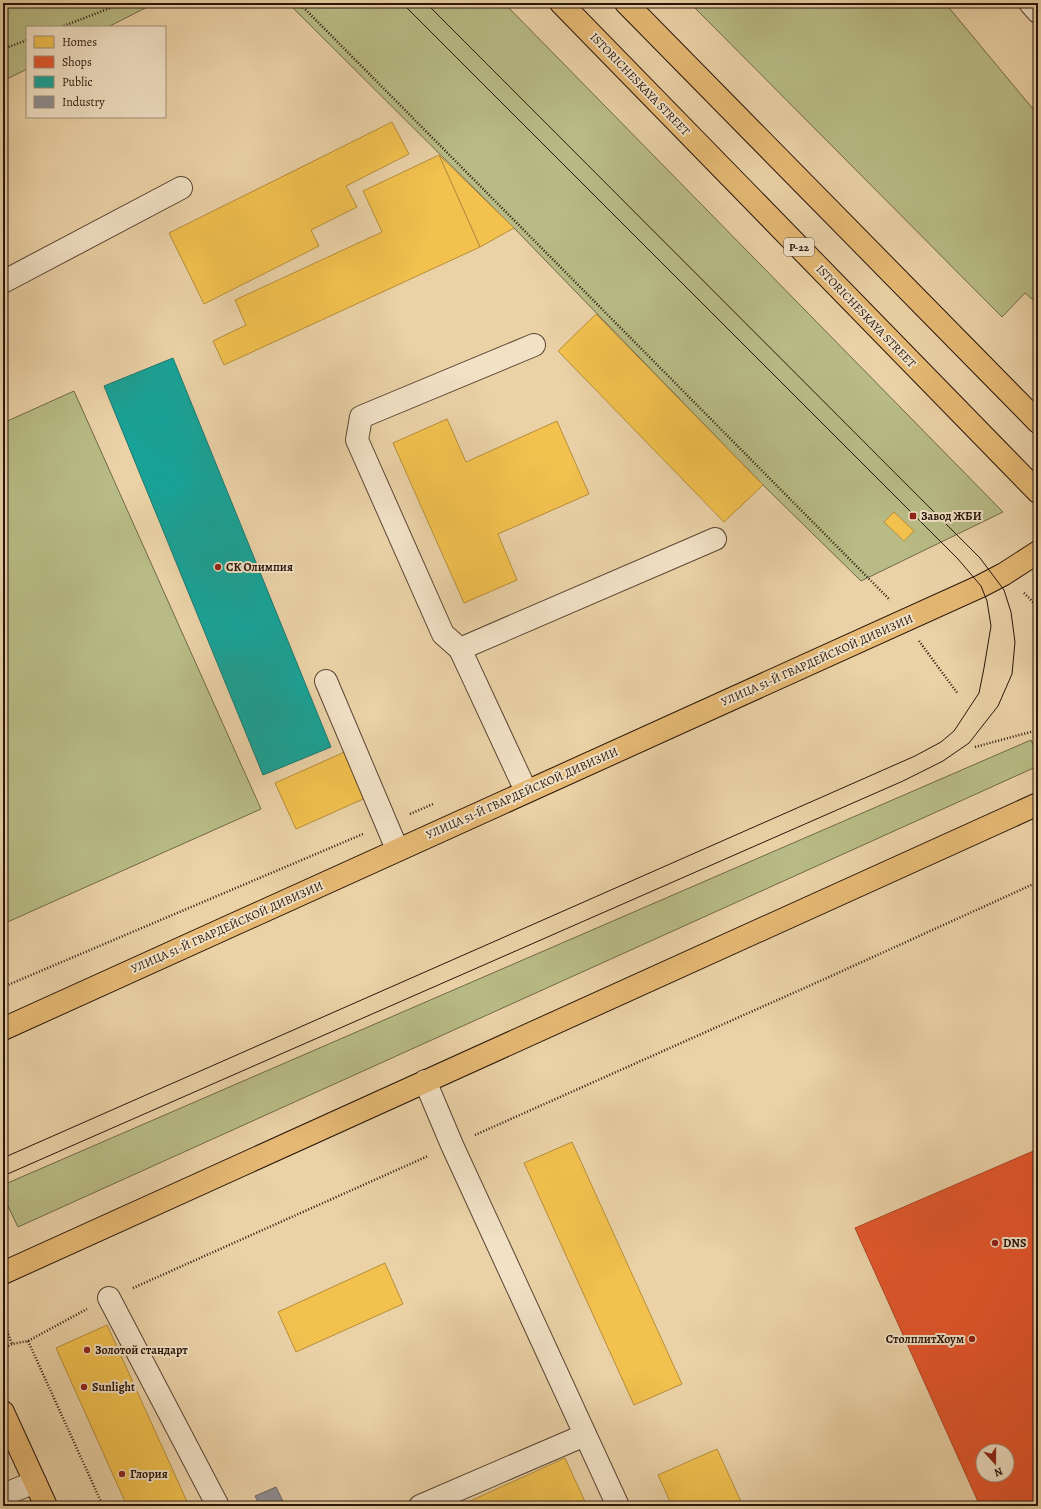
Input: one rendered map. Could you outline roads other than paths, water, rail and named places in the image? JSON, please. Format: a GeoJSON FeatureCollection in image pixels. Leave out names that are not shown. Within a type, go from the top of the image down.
{"type":"FeatureCollection","features":[{"type":"Feature","properties":{"kind":"main road","name":"ISTORICHESKAYA STREET"},"geometry":{"type":"LineString","coordinates":[[561,3],[1038,492]]}},
{"type":"Feature","properties":{"kind":"main road"},"geometry":{"type":"LineString","coordinates":[[626,3],[1038,422]]}},
{"type":"Feature","properties":{"kind":"main road","name":"УЛИЦА 51-Й ГВАРДЕЙСКОЙ ДИВИЗИИ"},"geometry":{"type":"LineString","coordinates":[[3,1028],[396,849],[904,621],[1000,576],[1038,552]]}},
{"type":"Feature","properties":{"kind":"main road"},"geometry":{"type":"LineString","coordinates":[[3,1273],[1038,804]]}},
{"type":"Feature","properties":{"kind":"main road"},"geometry":{"type":"LineString","coordinates":[[3,1412],[46,1506]]}},
{"type":"Feature","properties":{"kind":"lane"},"geometry":{"type":"LineString","coordinates":[[1030,3],[1038,12]]}},
{"type":"Feature","properties":{"kind":"lane"},"geometry":{"type":"LineString","coordinates":[[3,282],[181,188]]}},
{"type":"Feature","properties":{"kind":"lane"},"geometry":{"type":"LineString","coordinates":[[526,791],[460,649],[443,634],[358,440],[361,417],[534,345]]}},
{"type":"Feature","properties":{"kind":"lane"},"geometry":{"type":"LineString","coordinates":[[460,649],[715,539]]}},
{"type":"Feature","properties":{"kind":"lane"},"geometry":{"type":"LineString","coordinates":[[326,681],[396,849]]}},
{"type":"Feature","properties":{"kind":"lane"},"geometry":{"type":"LineString","coordinates":[[425,1081],[452,1145],[618,1506]]}},
{"type":"Feature","properties":{"kind":"lane"},"geometry":{"type":"LineString","coordinates":[[109,1298],[218,1506]]}},
{"type":"Feature","properties":{"kind":"lane"},"geometry":{"type":"LineString","coordinates":[[420,1506],[585,1435]]}},
{"type":"Feature","properties":{"kind":"lane"},"geometry":{"type":"LineString","coordinates":[[3,1495],[35,1482]]}},
{"type":"Feature","properties":{"kind":"tram line"},"geometry":{"type":"LineString","coordinates":[[3,1158],[915,756],[941,742],[954,731],[979,693],[991,626],[987,601],[981,586],[958,559],[402,3]]}},
{"type":"Feature","properties":{"kind":"tram line"},"geometry":{"type":"LineString","coordinates":[[3,1176],[903,781],[943,761],[969,743],[998,706],[1012,674],[1015,642],[1011,612],[1004,590],[980,558],[426,3]]}},
{"type":"Feature","properties":{"kind":"place","name":"Завод ЖБИ"},"geometry":{"type":"Point","coordinates":[913,516]}},
{"type":"Feature","properties":{"kind":"place","name":"СК Олимпия"},"geometry":{"type":"Point","coordinates":[218,567]}},
{"type":"Feature","properties":{"kind":"place","name":"DNS"},"geometry":{"type":"Point","coordinates":[995,1243]}},
{"type":"Feature","properties":{"kind":"place","name":"СтолплитХоум"},"geometry":{"type":"Point","coordinates":[972,1339]}},
{"type":"Feature","properties":{"kind":"place","name":"Золотой стандарт"},"geometry":{"type":"Point","coordinates":[87,1350]}},
{"type":"Feature","properties":{"kind":"place","name":"Sunlight"},"geometry":{"type":"Point","coordinates":[84,1387]}},
{"type":"Feature","properties":{"kind":"place","name":"Глория"},"geometry":{"type":"Point","coordinates":[122,1474]}}]}
